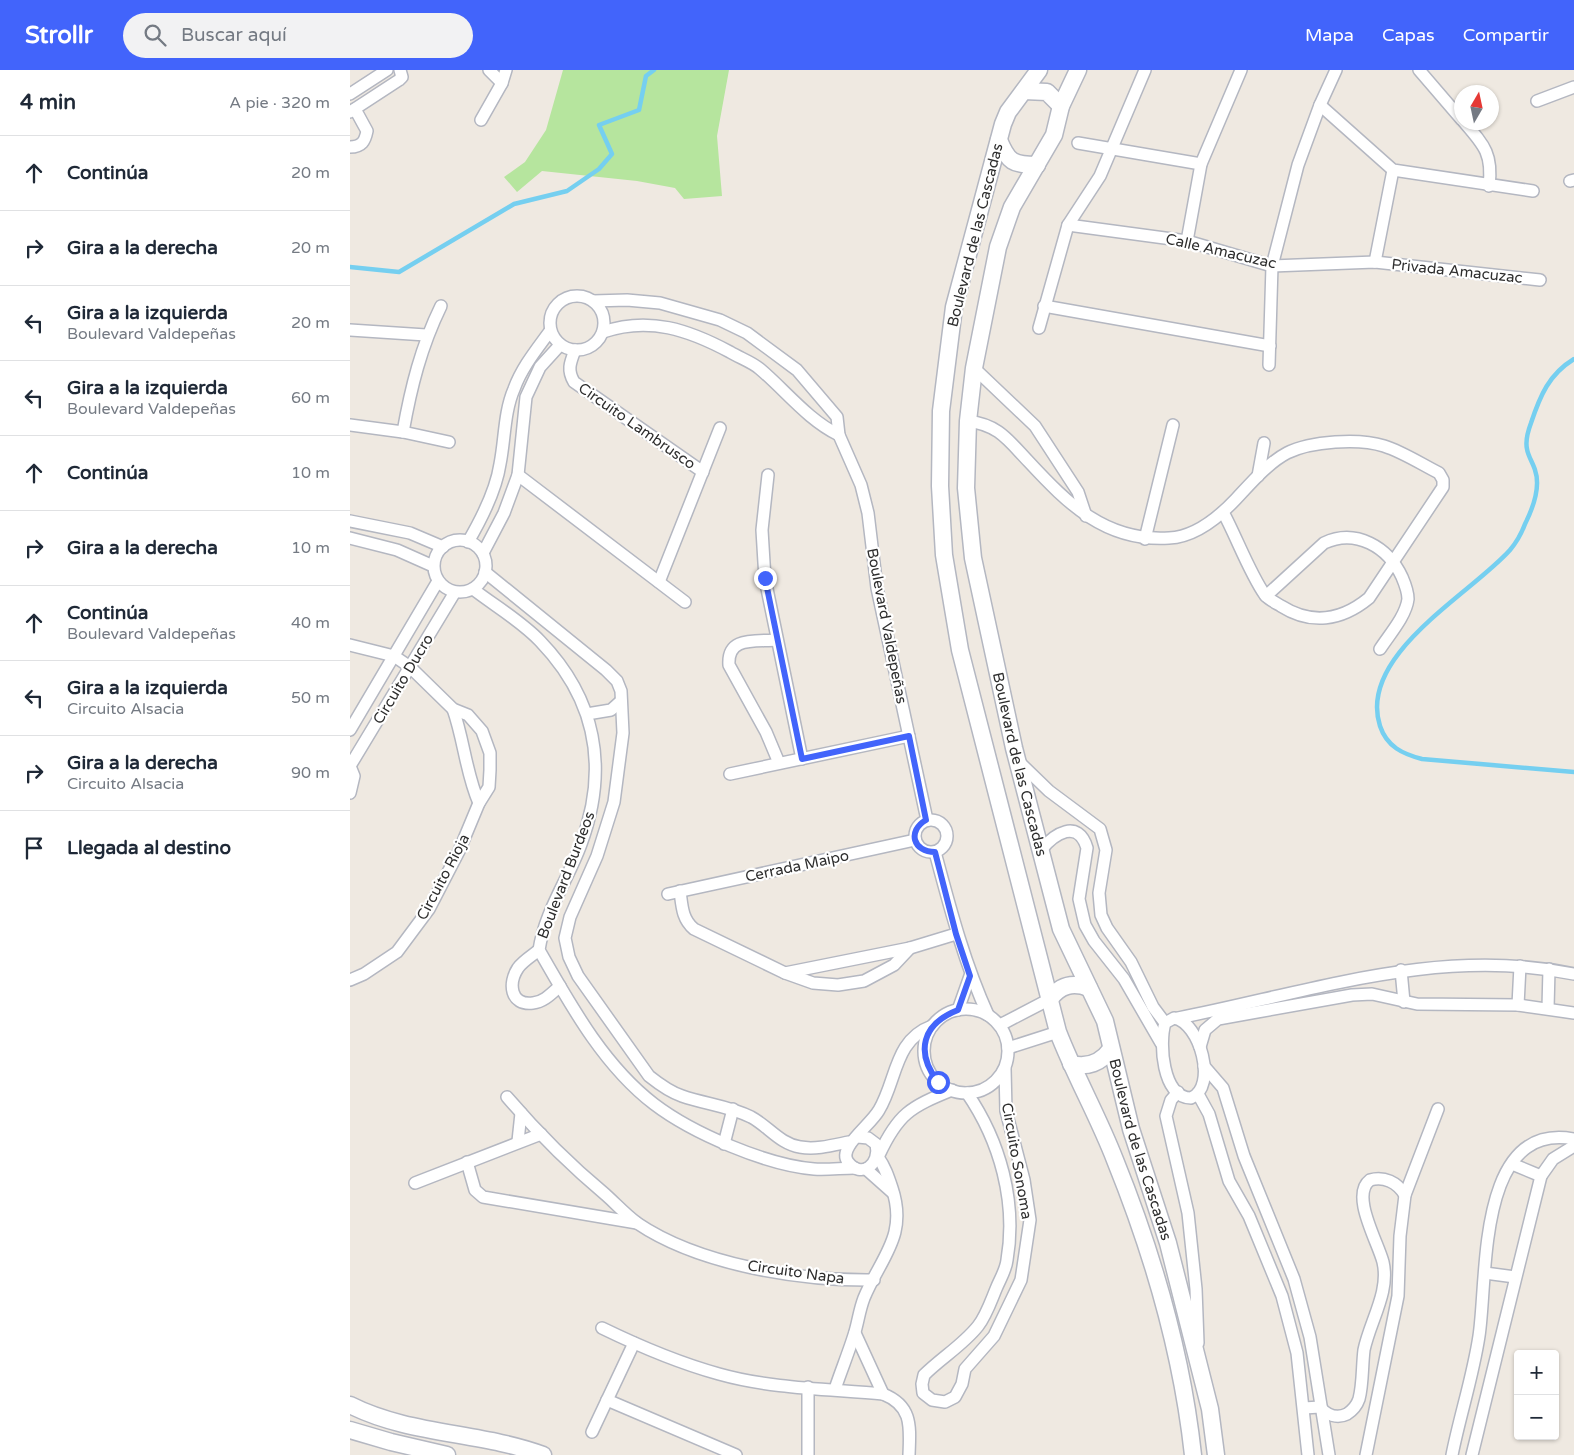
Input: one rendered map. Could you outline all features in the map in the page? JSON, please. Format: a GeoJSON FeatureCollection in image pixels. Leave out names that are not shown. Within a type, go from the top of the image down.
{"type":"FeatureCollection","features":[{"type":"Feature","properties":{"kind":"main road","name":"Boulevard de las Cascadas"},"geometry":{"type":"LineString","coordinates":[[1040,70],[1008,112],[998,140],[954,308],[941,410],[940,486],[944,555],[960,650],[996,783],[1058,1032],[1115,1158],[1147,1246],[1171,1331],[1190,1428],[1193,1455]]}},
{"type":"Feature","properties":{"kind":"main road","name":"Boulevard de las Cascadas"},"geometry":{"type":"LineString","coordinates":[[1078,70],[1061,106],[1054,135],[1012,207],[998,247],[974,368],[968,421],[966,488],[973,558],[1018,760],[1061,929],[1105,1021],[1131,1129],[1168,1243],[1198,1360],[1210,1409],[1216,1455]]}},
{"type":"Feature","properties":{"kind":"main road"},"geometry":{"type":"LineString","coordinates":[[1024,91],[1047,92],[1061,106]]}},
{"type":"Feature","properties":{"kind":"main road"},"geometry":{"type":"LineString","coordinates":[[998,140],[1005,156],[1012,161],[1020,165],[1037,165]]}},
{"type":"Feature","properties":{"kind":"main road"},"geometry":{"type":"LineString","coordinates":[[1050,998],[1058,989],[1070,984],[1089,988]]}},
{"type":"Feature","properties":{"kind":"main road"},"geometry":{"type":"LineString","coordinates":[[1071,1064],[1091,1064],[1103,1058],[1111,1049]]}},
{"type":"Feature","properties":{"kind":"main road"},"geometry":{"type":"LineString","coordinates":[[350,1405],[397,1421],[496,1442],[543,1455]]}},
{"type":"Feature","properties":{"kind":"main road"},"geometry":{"type":"LineString","coordinates":[[350,1430],[447,1455]]}},
{"type":"Feature","properties":{"kind":"street"},"geometry":{"type":"LineString","coordinates":[[350,94],[387,70]]}},
{"type":"Feature","properties":{"kind":"street"},"geometry":{"type":"LineString","coordinates":[[350,147],[358,147],[363,143],[367,131],[365,124],[352,111],[399,80],[402,77],[400,70]]}},
{"type":"Feature","properties":{"kind":"street"},"geometry":{"type":"LineString","coordinates":[[489,70],[502,83]]}},
{"type":"Feature","properties":{"kind":"street"},"geometry":{"type":"LineString","coordinates":[[481,120],[502,83],[506,70]]}},
{"type":"Feature","properties":{"kind":"street"},"geometry":{"type":"LineString","coordinates":[[1039,328],[1068,225],[1100,176],[1145,70]]}},
{"type":"Feature","properties":{"kind":"street"},"geometry":{"type":"LineString","coordinates":[[1187,241],[1201,164],[1241,70]]}},
{"type":"Feature","properties":{"kind":"street"},"geometry":{"type":"LineString","coordinates":[[1269,365],[1272,266],[1298,165],[1320,105],[1336,70]]}},
{"type":"Feature","properties":{"kind":"street"},"geometry":{"type":"LineString","coordinates":[[1419,70],[1454,111]]}},
{"type":"Feature","properties":{"kind":"street"},"geometry":{"type":"LineString","coordinates":[[1537,101],[1574,88]]}},
{"type":"Feature","properties":{"kind":"street"},"geometry":{"type":"LineString","coordinates":[[1320,105],[1392,170],[1489,186],[1533,191]]}},
{"type":"Feature","properties":{"kind":"street"},"geometry":{"type":"LineString","coordinates":[[1471,130],[1490,158],[1489,186]]}},
{"type":"Feature","properties":{"kind":"street"},"geometry":{"type":"LineString","coordinates":[[1078,143],[1201,164]]}},
{"type":"Feature","properties":{"kind":"street"},"geometry":{"type":"LineString","coordinates":[[1375,262],[1392,170]]}},
{"type":"Feature","properties":{"kind":"street","name":"Calle Amacuzac"},"geometry":{"type":"LineString","coordinates":[[1068,225],[1187,241],[1272,266],[1375,262]]}},
{"type":"Feature","properties":{"kind":"street","name":"Privada Amacuzac"},"geometry":{"type":"LineString","coordinates":[[1375,262],[1540,280]]}},
{"type":"Feature","properties":{"kind":"street"},"geometry":{"type":"LineString","coordinates":[[468,542],[480,522],[500,466],[508,408],[513,390],[522,369],[550,330],[551,314],[561,300],[567,297],[580,296],[593,301],[603,315],[603,332]]}},
{"type":"Feature","properties":{"kind":"street","name":"Boulevard Valdepeñas"},"geometry":{"type":"LineString","coordinates":[[593,301],[627,300],[660,303],[691,310],[720,320],[747,333],[797,370],[837,417],[839,434],[860,485],[868,513],[877,588],[926,820]]}},
{"type":"Feature","properties":{"kind":"street"},"geometry":{"type":"LineString","coordinates":[[404,432],[410,393],[426,336],[442,306]]}},
{"type":"Feature","properties":{"kind":"street"},"geometry":{"type":"LineString","coordinates":[[1044,306],[1270,346]]}},
{"type":"Feature","properties":{"kind":"street"},"geometry":{"type":"LineString","coordinates":[[550,330],[560,345],[575,350],[592,346],[603,332],[632,324],[662,325],[681,330],[711,342],[758,368],[823,427],[839,434]]}},
{"type":"Feature","properties":{"kind":"street"},"geometry":{"type":"LineString","coordinates":[[350,330],[426,336]]}},
{"type":"Feature","properties":{"kind":"street"},"geometry":{"type":"LineString","coordinates":[[484,553],[504,513],[518,475],[526,397],[540,367],[560,345]]}},
{"type":"Feature","properties":{"kind":"street","name":"Circuito Lambrusco"},"geometry":{"type":"LineString","coordinates":[[575,350],[569,365],[570,374],[574,382],[703,472]]}},
{"type":"Feature","properties":{"kind":"street"},"geometry":{"type":"LineString","coordinates":[[758,368],[772,350]]}},
{"type":"Feature","properties":{"kind":"street"},"geometry":{"type":"LineString","coordinates":[[974,368],[1035,426],[1078,492],[1086,516]]}},
{"type":"Feature","properties":{"kind":"street"},"geometry":{"type":"LineString","coordinates":[[968,421],[980,422],[999,430],[1067,502],[1086,516],[1105,527],[1145,538],[1171,538],[1188,534],[1224,512],[1258,476],[1287,453],[1318,444],[1352,441],[1384,446],[1439,472],[1443,480],[1443,487],[1369,598],[1356,609],[1329,619],[1314,620],[1292,613],[1266,596],[1224,512]]}},
{"type":"Feature","properties":{"kind":"street"},"geometry":{"type":"LineString","coordinates":[[350,425],[404,432],[449,442]]}},
{"type":"Feature","properties":{"kind":"street"},"geometry":{"type":"LineString","coordinates":[[1145,538],[1173,426]]}},
{"type":"Feature","properties":{"kind":"street","name":"Circuito Lambrusco"},"geometry":{"type":"LineString","coordinates":[[659,582],[720,428]]}},
{"type":"Feature","properties":{"kind":"street"},"geometry":{"type":"LineString","coordinates":[[1258,476],[1264,443]]}},
{"type":"Feature","properties":{"kind":"street"},"geometry":{"type":"LineString","coordinates":[[518,475],[686,602]]}},
{"type":"Feature","properties":{"kind":"street"},"geometry":{"type":"LineString","coordinates":[[768,475],[762,530],[764,569],[802,759]]}},
{"type":"Feature","properties":{"kind":"street"},"geometry":{"type":"LineString","coordinates":[[350,521],[410,533],[443,547]]}},
{"type":"Feature","properties":{"kind":"street"},"geometry":{"type":"LineString","coordinates":[[1266,596],[1324,543],[1336,537],[1350,536],[1363,540],[1380,549],[1395,561],[1407,587],[1408,600],[1402,614],[1380,649]]}},
{"type":"Feature","properties":{"kind":"street"},"geometry":{"type":"LineString","coordinates":[[350,538],[398,550],[433,566]]}},
{"type":"Feature","properties":{"kind":"street"},"geometry":{"type":"LineString","coordinates":[[460,540],[468,542],[474,543],[484,553],[487,566],[483,580],[473,589],[455,592],[446,589],[438,581],[433,566],[437,553],[447,543],[460,540]]}},
{"type":"Feature","properties":{"kind":"street","name":"Boulevard Burdeos"},"geometry":{"type":"LineString","coordinates":[[486,572],[617,681],[621,701],[622,732],[614,802],[597,856],[570,917],[566,938],[569,958],[582,983],[649,1076],[680,1096],[733,1109],[753,1118],[784,1141],[800,1147],[817,1147],[854,1139]]}},
{"type":"Feature","properties":{"kind":"street","name":"Circuito Ducro"},"geometry":{"type":"LineString","coordinates":[[350,730],[438,581]]}},
{"type":"Feature","properties":{"kind":"street","name":"Boulevard Burdeos"},"geometry":{"type":"LineString","coordinates":[[473,589],[539,640],[573,682],[588,714],[596,769],[592,813],[580,847],[558,892],[542,932],[539,950],[575,1012],[607,1055],[632,1084],[654,1104],[724,1144],[761,1157],[813,1169],[860,1169]]}},
{"type":"Feature","properties":{"kind":"street","name":"Circuito Ducro"},"geometry":{"type":"LineString","coordinates":[[350,793],[354,776],[350,766],[455,592]]}},
{"type":"Feature","properties":{"kind":"street"},"geometry":{"type":"LineString","coordinates":[[777,640],[738,644],[731,648],[728,656],[729,665],[766,732],[779,764]]}},
{"type":"Feature","properties":{"kind":"street","name":"Circuito Rioja"},"geometry":{"type":"LineString","coordinates":[[350,645],[394,656],[410,667],[453,709],[468,715],[482,731],[490,753],[489,787],[479,803],[459,851],[429,909],[397,952],[364,974],[350,980]]}},
{"type":"Feature","properties":{"kind":"street"},"geometry":{"type":"LineString","coordinates":[[588,714],[611,710],[621,701]]}},
{"type":"Feature","properties":{"kind":"street","name":"Circuito Rioja"},"geometry":{"type":"LineString","coordinates":[[453,709],[462,732],[473,788],[479,803]]}},
{"type":"Feature","properties":{"kind":"street"},"geometry":{"type":"LineString","coordinates":[[730,774],[909,736]]}},
{"type":"Feature","properties":{"kind":"street"},"geometry":{"type":"LineString","coordinates":[[1018,760],[1049,791],[1100,829],[1106,850],[1099,900],[1101,915],[1134,968],[1153,1007],[1165,1022]]}},
{"type":"Feature","properties":{"kind":"street"},"geometry":{"type":"LineString","coordinates":[[926,820],[941,823],[945,828],[946,842],[935,852],[926,852],[919,847],[915,840],[915,832],[919,824],[926,820]]}},
{"type":"Feature","properties":{"kind":"street"},"geometry":{"type":"LineString","coordinates":[[1041,850],[1053,837],[1062,832],[1074,832],[1082,838],[1087,848],[1080,899],[1085,925],[1094,941],[1120,972],[1161,1043],[1166,1072],[1178,1092],[1188,1098],[1198,1094]]}},
{"type":"Feature","properties":{"kind":"street","name":"Cerrada Maipo"},"geometry":{"type":"LineString","coordinates":[[668,894],[915,840]]}},
{"type":"Feature","properties":{"kind":"street"},"geometry":{"type":"LineString","coordinates":[[935,852],[956,934],[970,976],[988,1015]]}},
{"type":"Feature","properties":{"kind":"street"},"geometry":{"type":"LineString","coordinates":[[680,891],[683,914],[687,923],[694,929],[785,973],[812,983],[838,985],[864,981],[894,964],[910,948]]}},
{"type":"Feature","properties":{"kind":"street"},"geometry":{"type":"LineString","coordinates":[[558,892],[578,899]]}},
{"type":"Feature","properties":{"kind":"street"},"geometry":{"type":"LineString","coordinates":[[785,973],[910,948],[956,934]]}},
{"type":"Feature","properties":{"kind":"street"},"geometry":{"type":"LineString","coordinates":[[539,950],[520,966],[511,984],[512,993],[517,999],[534,1003],[543,1000],[560,986]]}},
{"type":"Feature","properties":{"kind":"street"},"geometry":{"type":"LineString","coordinates":[[1200,1047],[1202,1035],[1213,1022],[1258,1006],[1350,979],[1401,970],[1463,965],[1520,966],[1574,974]]}},
{"type":"Feature","properties":{"kind":"street"},"geometry":{"type":"LineString","coordinates":[[1518,1005],[1520,966]]}},
{"type":"Feature","properties":{"kind":"street"},"geometry":{"type":"LineString","coordinates":[[1548,1008],[1549,969]]}},
{"type":"Feature","properties":{"kind":"street"},"geometry":{"type":"LineString","coordinates":[[1401,970],[1404,1002]]}},
{"type":"Feature","properties":{"kind":"street"},"geometry":{"type":"LineString","coordinates":[[958,1010],[970,976]]}},
{"type":"Feature","properties":{"kind":"street"},"geometry":{"type":"LineString","coordinates":[[1161,1043],[1165,1022],[1171,1018],[1362,994],[1435,1006],[1518,1005],[1574,1013]]}},
{"type":"Feature","properties":{"kind":"street"},"geometry":{"type":"LineString","coordinates":[[1000,1025],[1050,998]]}},
{"type":"Feature","properties":{"kind":"street"},"geometry":{"type":"LineString","coordinates":[[894,1194],[848,1162],[845,1151],[854,1139],[873,1121],[883,1103],[898,1058],[911,1038],[932,1026],[944,1015],[958,1010],[974,1009],[988,1015],[1000,1025],[1007,1039],[1008,1048],[1005,1069],[996,1082],[982,1090],[967,1093],[952,1090],[938,1082],[929,1070],[924,1055],[926,1040],[932,1026]]}},
{"type":"Feature","properties":{"kind":"street"},"geometry":{"type":"LineString","coordinates":[[1178,1018],[1191,1030],[1200,1047],[1204,1066],[1198,1094],[1209,1114],[1225,1171],[1249,1216],[1282,1296],[1297,1353],[1308,1455]]}},
{"type":"Feature","properties":{"kind":"street"},"geometry":{"type":"LineString","coordinates":[[1008,1048],[1058,1032]]}},
{"type":"Feature","properties":{"kind":"street"},"geometry":{"type":"LineString","coordinates":[[1204,1066],[1223,1088],[1244,1156],[1281,1244],[1303,1308],[1316,1368],[1320,1407],[1329,1455]]}},
{"type":"Feature","properties":{"kind":"street","name":"Circuito Sonoma"},"geometry":{"type":"LineString","coordinates":[[967,1093],[981,1114],[996,1150],[1005,1176],[1011,1214],[1007,1262],[979,1326],[924,1376],[922,1384],[923,1393],[932,1400],[945,1402],[955,1398],[960,1392],[968,1363],[994,1336],[1021,1280],[1030,1220],[1024,1180],[1006,1111],[1005,1069]]}},
{"type":"Feature","properties":{"kind":"street"},"geometry":{"type":"LineString","coordinates":[[860,1169],[874,1164],[889,1132],[899,1118],[914,1107],[952,1090]]}},
{"type":"Feature","properties":{"kind":"street"},"geometry":{"type":"LineString","coordinates":[[1178,1092],[1171,1100],[1166,1116],[1180,1174],[1193,1253],[1198,1360]]}},
{"type":"Feature","properties":{"kind":"street","name":"Circuito Napa"},"geometry":{"type":"LineString","coordinates":[[507,1097],[574,1169],[637,1223],[674,1242],[718,1258],[764,1271],[843,1280],[874,1280]]}},
{"type":"Feature","properties":{"kind":"street"},"geometry":{"type":"LineString","coordinates":[[724,1144],[733,1109]]}},
{"type":"Feature","properties":{"kind":"street"},"geometry":{"type":"LineString","coordinates":[[1366,1455],[1370,1426],[1398,1296],[1399,1246],[1405,1195],[1438,1109]]}},
{"type":"Feature","properties":{"kind":"street"},"geometry":{"type":"LineString","coordinates":[[518,1141],[520,1113]]}},
{"type":"Feature","properties":{"kind":"street"},"geometry":{"type":"LineString","coordinates":[[415,1183],[518,1141],[541,1134]]}},
{"type":"Feature","properties":{"kind":"street"},"geometry":{"type":"LineString","coordinates":[[835,1390],[855,1333],[858,1314],[896,1234],[898,1214],[894,1194],[885,1167],[878,1156],[876,1144],[868,1138],[854,1139]]}},
{"type":"Feature","properties":{"kind":"street"},"geometry":{"type":"LineString","coordinates":[[1452,1455],[1473,1368],[1479,1334],[1492,1217],[1502,1181],[1512,1164],[1526,1149],[1542,1140],[1574,1139]]}},
{"type":"Feature","properties":{"kind":"street"},"geometry":{"type":"LineString","coordinates":[[1472,1455],[1541,1176],[1553,1159],[1574,1146]]}},
{"type":"Feature","properties":{"kind":"street","name":"Circuito Napa"},"geometry":{"type":"LineString","coordinates":[[467,1162],[475,1190],[483,1197],[637,1223]]}},
{"type":"Feature","properties":{"kind":"street"},"geometry":{"type":"LineString","coordinates":[[1512,1164],[1541,1176]]}},
{"type":"Feature","properties":{"kind":"street"},"geometry":{"type":"LineString","coordinates":[[1304,1408],[1320,1407],[1328,1414],[1339,1416],[1353,1409],[1358,1400],[1364,1351],[1384,1284],[1383,1261],[1363,1206],[1364,1187],[1370,1180],[1387,1180],[1398,1185],[1405,1195]]}},
{"type":"Feature","properties":{"kind":"street"},"geometry":{"type":"LineString","coordinates":[[1234,1191],[1257,1188]]}},
{"type":"Feature","properties":{"kind":"street"},"geometry":{"type":"LineString","coordinates":[[1378,1248],[1399,1246]]}},
{"type":"Feature","properties":{"kind":"street"},"geometry":{"type":"LineString","coordinates":[[1485,1273],[1515,1277]]}},
{"type":"Feature","properties":{"kind":"street"},"geometry":{"type":"LineString","coordinates":[[602,1328],[634,1343],[720,1374],[766,1383],[883,1394],[896,1399],[903,1407],[908,1420],[909,1455]]}},
{"type":"Feature","properties":{"kind":"street"},"geometry":{"type":"LineString","coordinates":[[855,1333],[883,1394]]}},
{"type":"Feature","properties":{"kind":"street"},"geometry":{"type":"LineString","coordinates":[[592,1432],[634,1343]]}},
{"type":"Feature","properties":{"kind":"street"},"geometry":{"type":"LineString","coordinates":[[808,1387],[808,1455]]}},
{"type":"Feature","properties":{"kind":"street"},"geometry":{"type":"LineString","coordinates":[[607,1400],[736,1455]]}},
{"type":"Feature","properties":{"kind":"green space"},"geometry":{"type":"Polygon","coordinates":[[[563,70],[729,70],[717,136],[722,196],[684,199],[675,188],[637,181],[542,171],[517,192],[504,177],[525,162],[546,130],[563,70]]]}},
{"type":"Feature","properties":{"kind":"waterway"},"geometry":{"type":"LineString","coordinates":[[350,267],[399,272],[514,204],[567,191],[599,169],[612,154],[599,125],[639,110],[646,76],[654,70]]}},
{"type":"Feature","properties":{"kind":"waterway"},"geometry":{"type":"LineString","coordinates":[[1574,359],[1565,365],[1546,386],[1529,429],[1526,446],[1537,477],[1537,490],[1531,511],[1519,537],[1510,550],[1422,628],[1401,651],[1385,675],[1377,700],[1380,726],[1383,733],[1396,749],[1408,755],[1422,759],[1574,772]]}},
{"type":"Feature","properties":{"kind":"route"},"geometry":{"type":"LineString","coordinates":[[765,578],[802,759],[909,736],[926,820],[919,824],[915,832],[915,840],[919,847],[926,852],[935,852],[956,934],[970,976],[958,1010],[944,1015],[932,1026],[926,1040],[924,1055],[929,1070],[938,1082]]}}]}
